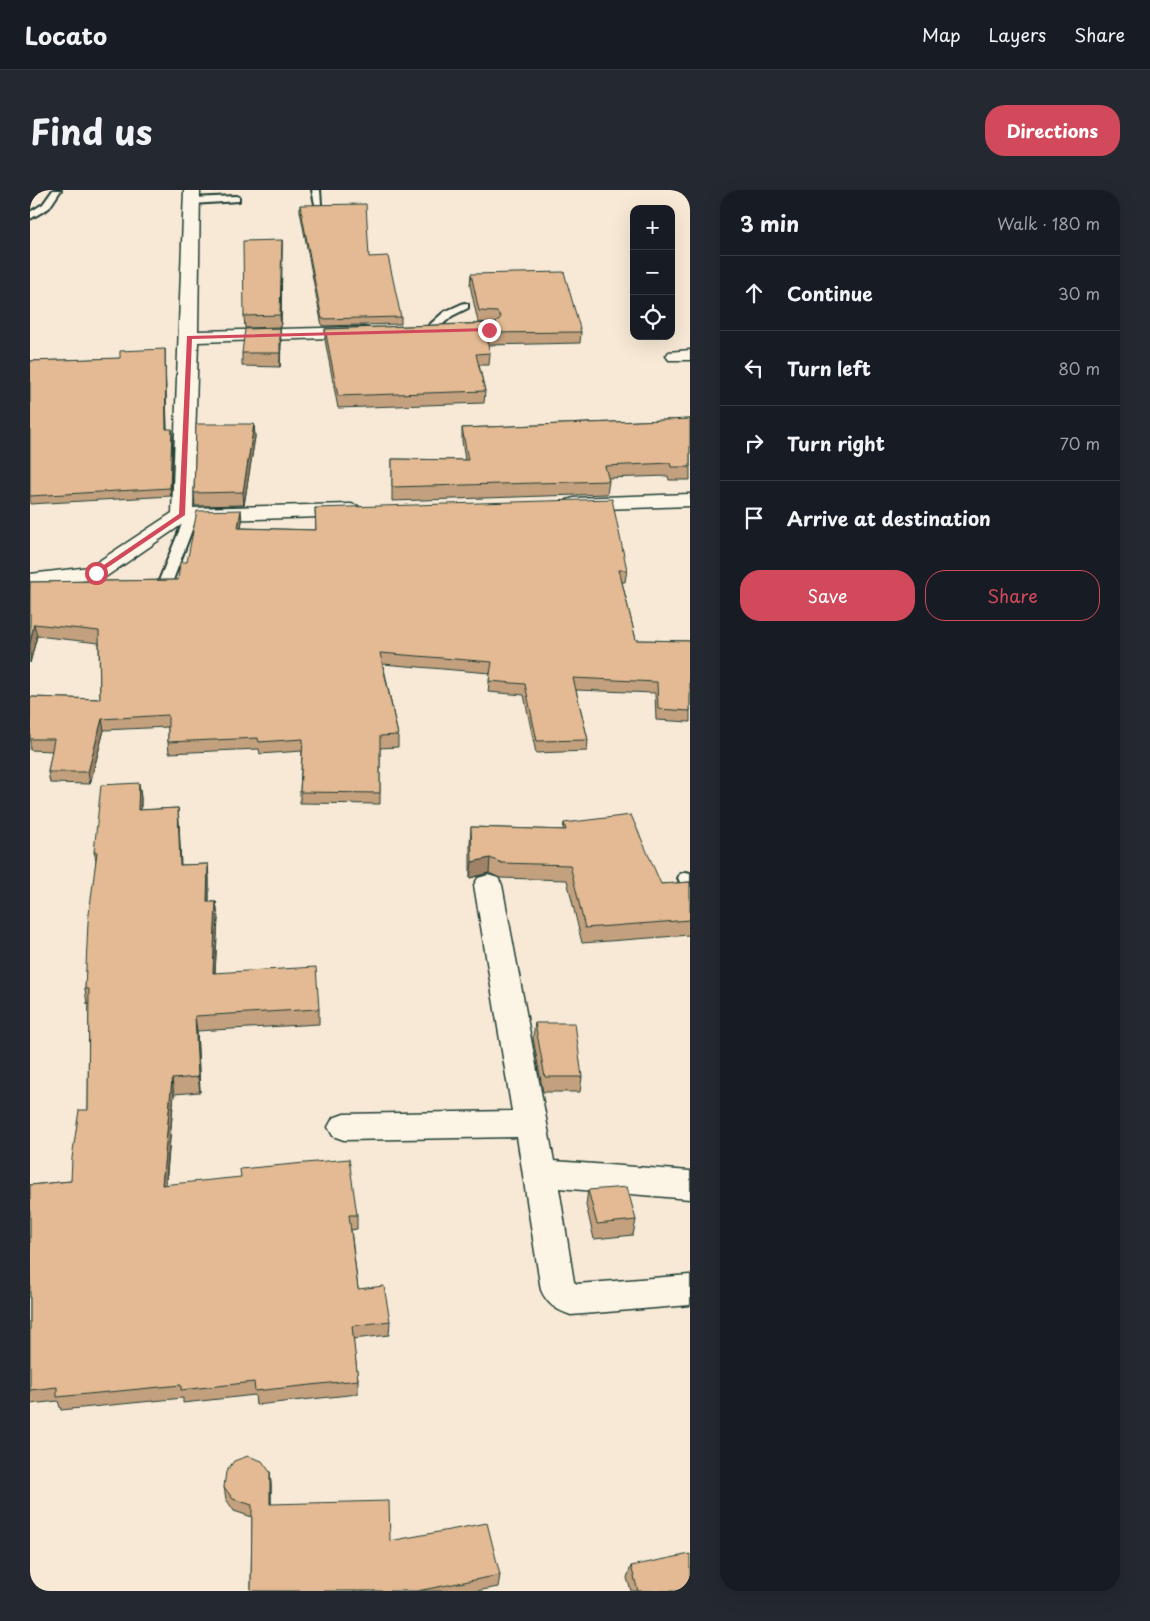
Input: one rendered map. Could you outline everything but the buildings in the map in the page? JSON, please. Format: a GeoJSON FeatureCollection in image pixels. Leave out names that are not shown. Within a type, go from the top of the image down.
{"type":"FeatureCollection","features":[{"type":"Feature","properties":{"kind":"street"},"geometry":{"type":"LineString","coordinates":[[187,514],[192,196]]}},
{"type":"Feature","properties":{"kind":"street"},"geometry":{"type":"LineString","coordinates":[[411,331],[460,330]]}},
{"type":"Feature","properties":{"kind":"street"},"geometry":{"type":"LineString","coordinates":[[189,337],[382,332]]}},
{"type":"Feature","properties":{"kind":"street"},"geometry":{"type":"LineString","coordinates":[[551,504],[690,500]]}},
{"type":"Feature","properties":{"kind":"street"},"geometry":{"type":"LineString","coordinates":[[30,581],[96,573],[187,514],[371,509]]}},
{"type":"Feature","properties":{"kind":"street"},"geometry":{"type":"LineString","coordinates":[[488,885],[540,1173],[558,1290],[571,1300],[690,1290]]}},
{"type":"Feature","properties":{"kind":"street"},"geometry":{"type":"LineString","coordinates":[[344,1127],[530,1124]]}},
{"type":"Feature","properties":{"kind":"street"},"geometry":{"type":"LineString","coordinates":[[540,1173],[690,1185]]}},
{"type":"Feature","properties":{"kind":"lane"},"geometry":{"type":"LineString","coordinates":[[30,216],[46,206],[56,190]]}},
{"type":"Feature","properties":{"kind":"lane"},"geometry":{"type":"LineString","coordinates":[[316,190],[318,202]]}},
{"type":"Feature","properties":{"kind":"lane"},"geometry":{"type":"LineString","coordinates":[[192,196],[236,199]]}},
{"type":"Feature","properties":{"kind":"lane"},"geometry":{"type":"LineString","coordinates":[[430,330],[448,314],[464,306]]}},
{"type":"Feature","properties":{"kind":"lane"},"geometry":{"type":"LineString","coordinates":[[163,588],[187,514]]}},
{"type":"Feature","properties":{"kind":"route"},"geometry":{"type":"LineString","coordinates":[[96,573],[182,515],[189,337],[489,330]]}}]}
